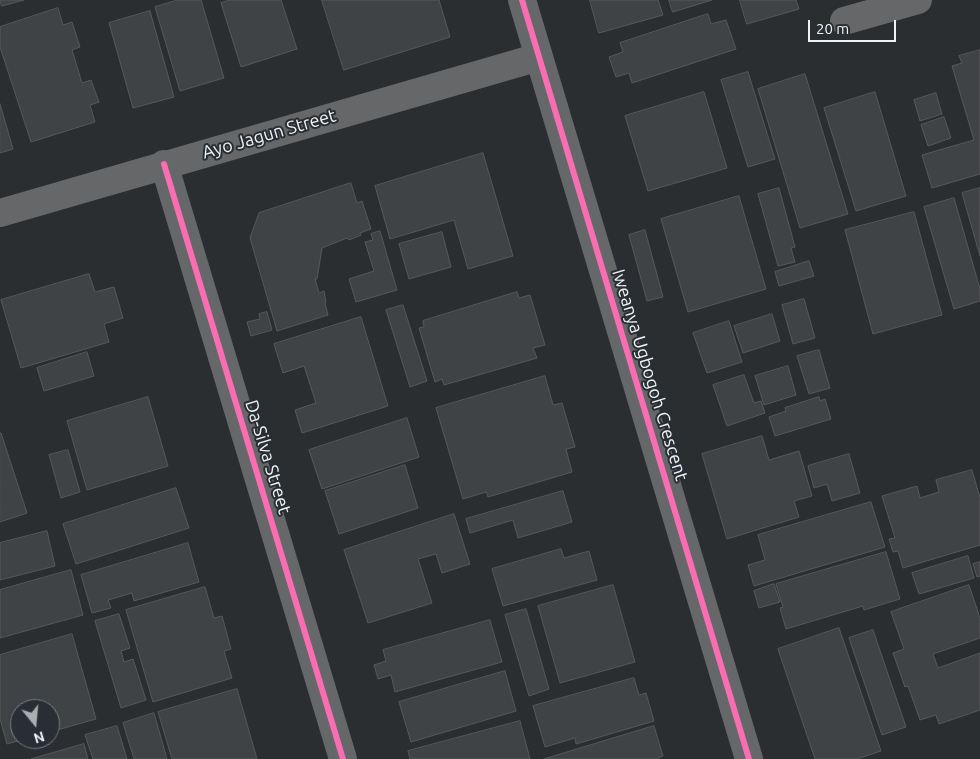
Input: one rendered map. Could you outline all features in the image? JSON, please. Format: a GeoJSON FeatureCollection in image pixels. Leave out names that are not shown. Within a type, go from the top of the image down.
{"type":"FeatureCollection","features":[{"type":"Feature","properties":{"kind":"street","name":"Iweanya Ugbogoh Crescent"},"geometry":{"type":"LineString","coordinates":[[522,0],[749,759]]}},
{"type":"Feature","properties":{"kind":"street"},"geometry":{"type":"LineString","coordinates":[[844,22],[918,0]]}},
{"type":"Feature","properties":{"kind":"street","name":"Ayo Jagun Street"},"geometry":{"type":"LineString","coordinates":[[0,213],[539,57]]}},
{"type":"Feature","properties":{"kind":"street","name":"Da-Silva Street"},"geometry":{"type":"LineString","coordinates":[[164,164],[343,759]]}},
{"type":"Feature","properties":{"kind":"building"},"geometry":{"type":"Polygon","coordinates":[[[0,0],[24,0],[2,6],[0,0]]]}},
{"type":"Feature","properties":{"kind":"building"},"geometry":{"type":"Polygon","coordinates":[[[178,0],[201,0],[224,78],[180,91],[155,7],[178,0]]]}},
{"type":"Feature","properties":{"kind":"building"},"geometry":{"type":"Polygon","coordinates":[[[230,0],[281,0],[297,49],[241,67],[221,3],[230,0]]]}},
{"type":"Feature","properties":{"kind":"building"},"geometry":{"type":"Polygon","coordinates":[[[322,0],[439,0],[450,37],[344,70],[322,0]]]}},
{"type":"Feature","properties":{"kind":"building"},"geometry":{"type":"Polygon","coordinates":[[[590,0],[658,0],[663,15],[599,33],[590,0]]]}},
{"type":"Feature","properties":{"kind":"building"},"geometry":{"type":"Polygon","coordinates":[[[669,0],[712,0],[673,12],[669,0]]]}},
{"type":"Feature","properties":{"kind":"building"},"geometry":{"type":"Polygon","coordinates":[[[740,0],[796,0],[799,9],[747,24],[740,0]]]}},
{"type":"Feature","properties":{"kind":"building"},"geometry":{"type":"Polygon","coordinates":[[[58,8],[63,25],[72,22],[80,47],[72,50],[82,83],[91,80],[99,102],[90,105],[95,122],[31,142],[0,47],[0,27],[58,8]]]}},
{"type":"Feature","properties":{"kind":"building"},"geometry":{"type":"Polygon","coordinates":[[[150,11],[174,97],[133,108],[109,23],[150,11]]]}},
{"type":"Feature","properties":{"kind":"building"},"geometry":{"type":"Polygon","coordinates":[[[708,14],[711,24],[726,20],[736,49],[632,83],[629,73],[616,77],[609,57],[623,52],[620,43],[708,14]]]}},
{"type":"Feature","properties":{"kind":"building"},"geometry":{"type":"Polygon","coordinates":[[[980,50],[980,174],[932,188],[922,155],[974,140],[952,66],[962,63],[959,56],[980,50]]]}},
{"type":"Feature","properties":{"kind":"building"},"geometry":{"type":"Polygon","coordinates":[[[748,72],[775,159],[748,167],[721,80],[748,72]]]}},
{"type":"Feature","properties":{"kind":"building"},"geometry":{"type":"Polygon","coordinates":[[[805,74],[848,214],[800,228],[758,89],[805,74]]]}},
{"type":"Feature","properties":{"kind":"building"},"geometry":{"type":"Polygon","coordinates":[[[704,92],[727,168],[648,191],[625,116],[704,92]]]}},
{"type":"Feature","properties":{"kind":"building"},"geometry":{"type":"Polygon","coordinates":[[[875,92],[906,196],[856,211],[824,108],[875,92]]]}},
{"type":"Feature","properties":{"kind":"building"},"geometry":{"type":"Polygon","coordinates":[[[936,93],[942,114],[920,121],[914,100],[936,93]]]}},
{"type":"Feature","properties":{"kind":"building"},"geometry":{"type":"Polygon","coordinates":[[[0,104],[13,149],[0,153],[0,104]]]}},
{"type":"Feature","properties":{"kind":"building"},"geometry":{"type":"Polygon","coordinates":[[[944,117],[951,138],[928,146],[921,125],[944,117]]]}},
{"type":"Feature","properties":{"kind":"building"},"geometry":{"type":"Polygon","coordinates":[[[483,153],[513,256],[468,269],[454,220],[390,239],[375,186],[483,153]]]}},
{"type":"Feature","properties":{"kind":"building"},"geometry":{"type":"Polygon","coordinates":[[[351,183],[357,203],[362,201],[371,229],[349,240],[347,238],[322,248],[317,279],[315,279],[319,293],[324,291],[328,315],[277,331],[250,238],[259,213],[351,183]]]}},
{"type":"Feature","properties":{"kind":"building"},"geometry":{"type":"Polygon","coordinates":[[[779,188],[795,247],[791,248],[795,262],[778,266],[758,194],[779,188]]]}},
{"type":"Feature","properties":{"kind":"building"},"geometry":{"type":"Polygon","coordinates":[[[980,188],[980,256],[962,193],[980,188]]]}},
{"type":"Feature","properties":{"kind":"building"},"geometry":{"type":"Polygon","coordinates":[[[739,196],[766,289],[688,312],[661,219],[739,196]]]}},
{"type":"Feature","properties":{"kind":"building"},"geometry":{"type":"Polygon","coordinates":[[[954,198],[980,289],[980,301],[954,309],[924,207],[954,198]]]}},
{"type":"Feature","properties":{"kind":"building"},"geometry":{"type":"Polygon","coordinates":[[[914,212],[942,315],[873,334],[845,230],[914,212]]]}},
{"type":"Feature","properties":{"kind":"building"},"geometry":{"type":"Polygon","coordinates":[[[645,230],[663,297],[647,301],[629,235],[645,230]]]}},
{"type":"Feature","properties":{"kind":"building"},"geometry":{"type":"Polygon","coordinates":[[[380,231],[397,290],[356,302],[349,279],[374,271],[365,242],[373,240],[371,234],[380,231]]]}},
{"type":"Feature","properties":{"kind":"building"},"geometry":{"type":"Polygon","coordinates":[[[442,232],[451,267],[409,279],[399,244],[442,232]]]}},
{"type":"Feature","properties":{"kind":"building"},"geometry":{"type":"Polygon","coordinates":[[[809,261],[814,276],[779,286],[775,272],[809,261]]]}},
{"type":"Feature","properties":{"kind":"building"},"geometry":{"type":"Polygon","coordinates":[[[89,274],[95,292],[114,287],[123,318],[104,324],[109,342],[21,368],[1,300],[89,274]]]}},
{"type":"Feature","properties":{"kind":"building"},"geometry":{"type":"Polygon","coordinates":[[[517,292],[519,298],[530,295],[545,345],[533,348],[537,358],[444,385],[442,379],[435,382],[419,328],[424,327],[423,321],[517,292]]]}},
{"type":"Feature","properties":{"kind":"building"},"geometry":{"type":"Polygon","coordinates":[[[804,299],[815,338],[793,344],[782,305],[804,299]]]}},
{"type":"Feature","properties":{"kind":"building"},"geometry":{"type":"Polygon","coordinates":[[[403,305],[427,381],[410,387],[386,310],[403,305]]]}},
{"type":"Feature","properties":{"kind":"building"},"geometry":{"type":"Polygon","coordinates":[[[267,312],[272,330],[251,336],[247,322],[260,319],[259,314],[267,312]]]}},
{"type":"Feature","properties":{"kind":"building"},"geometry":{"type":"Polygon","coordinates":[[[772,314],[780,341],[743,353],[734,326],[772,314]]]}},
{"type":"Feature","properties":{"kind":"building"},"geometry":{"type":"Polygon","coordinates":[[[361,317],[388,406],[302,433],[295,410],[316,403],[304,366],[283,373],[274,344],[361,317]]]}},
{"type":"Feature","properties":{"kind":"building"},"geometry":{"type":"Polygon","coordinates":[[[729,321],[742,362],[707,373],[693,333],[729,321]]]}},
{"type":"Feature","properties":{"kind":"building"},"geometry":{"type":"Polygon","coordinates":[[[819,350],[830,388],[809,394],[797,356],[819,350]]]}},
{"type":"Feature","properties":{"kind":"building"},"geometry":{"type":"Polygon","coordinates":[[[87,352],[94,376],[44,391],[37,368],[87,352]]]}},
{"type":"Feature","properties":{"kind":"building"},"geometry":{"type":"Polygon","coordinates":[[[788,366],[796,395],[764,405],[755,376],[788,366]]]}},
{"type":"Feature","properties":{"kind":"building"},"geometry":{"type":"Polygon","coordinates":[[[744,375],[754,403],[761,401],[765,413],[727,426],[713,385],[744,375]]]}},
{"type":"Feature","properties":{"kind":"building"},"geometry":{"type":"Polygon","coordinates":[[[545,376],[553,405],[562,403],[575,447],[566,449],[572,472],[488,497],[486,492],[463,499],[436,408],[545,376]]]}},
{"type":"Feature","properties":{"kind":"building"},"geometry":{"type":"Polygon","coordinates":[[[148,397],[168,466],[87,490],[67,421],[148,397]]]}},
{"type":"Feature","properties":{"kind":"building"},"geometry":{"type":"Polygon","coordinates":[[[819,397],[820,401],[825,399],[831,419],[775,436],[769,417],[786,411],[785,408],[819,397]]]}},
{"type":"Feature","properties":{"kind":"building"},"geometry":{"type":"Polygon","coordinates":[[[407,418],[419,457],[322,489],[309,450],[407,418]]]}},
{"type":"Feature","properties":{"kind":"building"},"geometry":{"type":"Polygon","coordinates":[[[0,433],[27,513],[0,522],[0,433]]]}},
{"type":"Feature","properties":{"kind":"building"},"geometry":{"type":"Polygon","coordinates":[[[762,436],[769,460],[799,451],[812,496],[794,501],[799,517],[727,539],[702,454],[762,436]]]}},
{"type":"Feature","properties":{"kind":"building"},"geometry":{"type":"Polygon","coordinates":[[[68,450],[80,492],[61,498],[49,455],[68,450]]]}},
{"type":"Feature","properties":{"kind":"building"},"geometry":{"type":"Polygon","coordinates":[[[849,454],[860,493],[832,501],[827,484],[814,488],[808,466],[849,454]]]}},
{"type":"Feature","properties":{"kind":"building"},"geometry":{"type":"Polygon","coordinates":[[[405,465],[418,508],[339,534],[325,491],[405,465]]]}},
{"type":"Feature","properties":{"kind":"building"},"geometry":{"type":"Polygon","coordinates":[[[972,470],[980,498],[980,545],[903,568],[898,551],[893,552],[889,539],[895,538],[882,496],[917,486],[920,498],[939,492],[936,480],[972,470]]]}},
{"type":"Feature","properties":{"kind":"building"},"geometry":{"type":"Polygon","coordinates":[[[176,488],[189,528],[76,564],[63,524],[176,488]]]}},
{"type":"Feature","properties":{"kind":"building"},"geometry":{"type":"Polygon","coordinates":[[[563,491],[572,522],[518,538],[513,520],[470,533],[466,519],[563,491]]]}},
{"type":"Feature","properties":{"kind":"building"},"geometry":{"type":"Polygon","coordinates":[[[871,502],[885,547],[754,586],[748,565],[765,560],[758,535],[871,502]]]}},
{"type":"Feature","properties":{"kind":"building"},"geometry":{"type":"Polygon","coordinates":[[[454,514],[470,564],[442,573],[436,554],[418,559],[432,603],[368,623],[344,550],[454,514]]]}},
{"type":"Feature","properties":{"kind":"building"},"geometry":{"type":"Polygon","coordinates":[[[47,531],[55,566],[0,580],[0,543],[47,531]]]}},
{"type":"Feature","properties":{"kind":"building"},"geometry":{"type":"Polygon","coordinates":[[[188,543],[199,582],[134,601],[132,593],[108,600],[111,608],[92,613],[81,575],[188,543]]]}},
{"type":"Feature","properties":{"kind":"building"},"geometry":{"type":"Polygon","coordinates":[[[561,549],[564,558],[589,551],[597,580],[503,606],[492,569],[561,549]]]}},
{"type":"Feature","properties":{"kind":"building"},"geometry":{"type":"Polygon","coordinates":[[[886,552],[900,599],[864,610],[863,606],[786,629],[780,608],[783,607],[776,584],[886,552]]]}},
{"type":"Feature","properties":{"kind":"building"},"geometry":{"type":"Polygon","coordinates":[[[968,556],[974,578],[919,594],[912,573],[968,556]]]}},
{"type":"Feature","properties":{"kind":"building"},"geometry":{"type":"Polygon","coordinates":[[[980,562],[980,576],[977,577],[973,564],[980,562]]]}},
{"type":"Feature","properties":{"kind":"building"},"geometry":{"type":"Polygon","coordinates":[[[71,570],[83,615],[0,638],[0,590],[71,570]]]}},
{"type":"Feature","properties":{"kind":"building"},"geometry":{"type":"Polygon","coordinates":[[[774,584],[780,602],[759,608],[754,591],[774,584]]]}},
{"type":"Feature","properties":{"kind":"building"},"geometry":{"type":"Polygon","coordinates":[[[613,585],[635,662],[560,683],[538,606],[613,585]]]}},
{"type":"Feature","properties":{"kind":"building"},"geometry":{"type":"Polygon","coordinates":[[[969,585],[980,618],[980,638],[933,654],[938,668],[980,653],[980,710],[939,724],[936,715],[920,720],[908,686],[905,687],[893,653],[904,649],[891,612],[969,585]]]}},
{"type":"Feature","properties":{"kind":"building"},"geometry":{"type":"Polygon","coordinates":[[[205,587],[214,618],[222,616],[231,649],[224,651],[232,678],[153,702],[126,610],[205,587]]]}},
{"type":"Feature","properties":{"kind":"building"},"geometry":{"type":"Polygon","coordinates":[[[526,609],[549,689],[529,696],[505,615],[526,609]]]}},
{"type":"Feature","properties":{"kind":"building"},"geometry":{"type":"Polygon","coordinates":[[[119,614],[130,648],[121,651],[124,662],[133,659],[146,700],[121,708],[95,621],[119,614]]]}},
{"type":"Feature","properties":{"kind":"building"},"geometry":{"type":"Polygon","coordinates":[[[490,620],[502,662],[395,692],[391,675],[378,679],[374,665],[386,661],[383,650],[490,620]]]}},
{"type":"Feature","properties":{"kind":"building"},"geometry":{"type":"Polygon","coordinates":[[[839,628],[881,751],[857,759],[815,759],[778,649],[839,628]]]}},
{"type":"Feature","properties":{"kind":"building"},"geometry":{"type":"Polygon","coordinates":[[[873,630],[906,727],[882,735],[849,638],[873,630]]]}},
{"type":"Feature","properties":{"kind":"building"},"geometry":{"type":"Polygon","coordinates":[[[72,634],[96,719],[60,729],[60,699],[10,699],[10,743],[7,744],[0,719],[0,655],[72,634]]]}},
{"type":"Feature","properties":{"kind":"building"},"geometry":{"type":"Polygon","coordinates":[[[505,671],[516,711],[411,742],[399,702],[505,671]]]}},
{"type":"Feature","properties":{"kind":"building"},"geometry":{"type":"Polygon","coordinates":[[[634,678],[639,695],[646,693],[654,721],[576,744],[575,738],[545,747],[533,706],[634,678]]]}},
{"type":"Feature","properties":{"kind":"building"},"geometry":{"type":"Polygon","coordinates":[[[237,689],[257,759],[172,759],[158,712],[237,689]]]}},
{"type":"Feature","properties":{"kind":"building"},"geometry":{"type":"Polygon","coordinates":[[[154,713],[167,759],[134,759],[123,723],[154,713]]]}},
{"type":"Feature","properties":{"kind":"building"},"geometry":{"type":"Polygon","coordinates":[[[520,721],[530,759],[410,759],[408,751],[520,721]]]}},
{"type":"Feature","properties":{"kind":"building"},"geometry":{"type":"Polygon","coordinates":[[[117,726],[127,759],[93,759],[85,735],[117,726]]]}},
{"type":"Feature","properties":{"kind":"building"},"geometry":{"type":"Polygon","coordinates":[[[654,726],[663,756],[659,757],[659,759],[544,759],[654,726]]]}},
{"type":"Feature","properties":{"kind":"building"},"geometry":{"type":"Polygon","coordinates":[[[84,744],[88,759],[31,759],[84,744]]]}},
{"type":"Feature","properties":{"kind":"cycle path"},"geometry":{"type":"LineString","coordinates":[[522,0],[749,759]]}},
{"type":"Feature","properties":{"kind":"cycle path"},"geometry":{"type":"LineString","coordinates":[[164,164],[343,759]]}}]}
